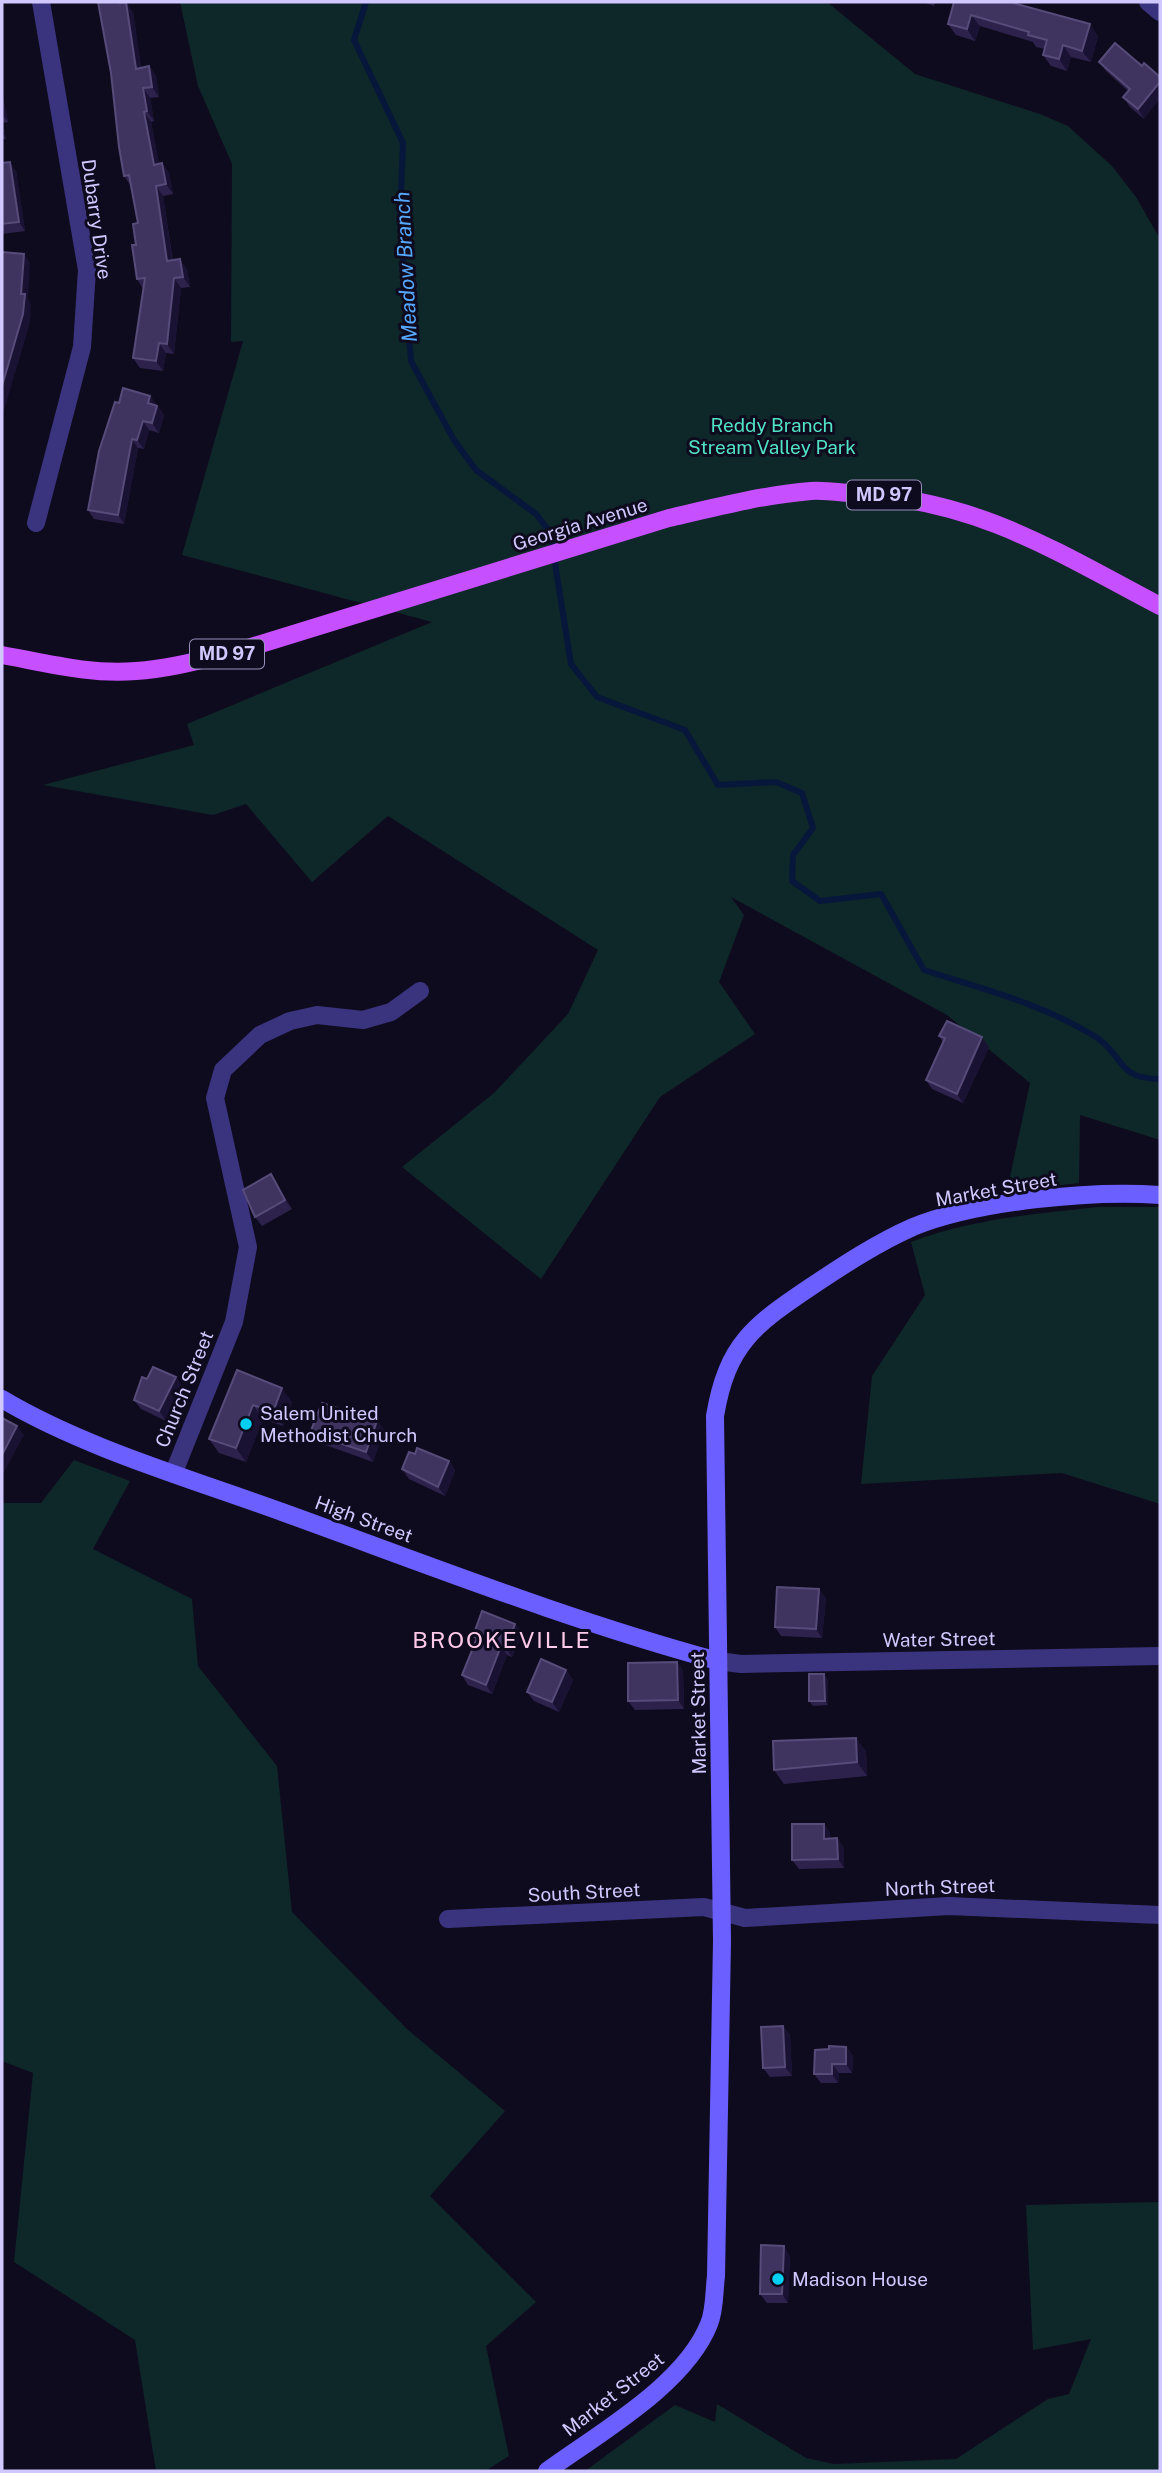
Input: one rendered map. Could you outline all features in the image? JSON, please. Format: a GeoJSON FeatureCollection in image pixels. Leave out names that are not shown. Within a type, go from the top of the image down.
{"type":"FeatureCollection","features":[{"type":"Feature","properties":{"kind":"main road","name":"Georgia Avenue"},"geometry":{"type":"LineString","coordinates":[[2,655],[78,670],[136,671],[238,651],[590,542],[739,502],[812,491],[882,495],[942,504],[976,514],[1020,532],[1160,606]]}},
{"type":"Feature","properties":{"kind":"main road","name":"Market Street"},"geometry":{"type":"LineString","coordinates":[[547,2471],[671,2380],[689,2361],[711,2322],[716,2276],[721,1911],[715,1416],[727,1364],[749,1335],[788,1302],[856,1256],[916,1226],[947,1216],[1003,1206],[1096,1195],[1160,1195]]}},
{"type":"Feature","properties":{"kind":"main road","name":"High Street"},"geometry":{"type":"LineString","coordinates":[[2,1399],[59,1428],[174,1472],[596,1626],[718,1661]]}},
{"type":"Feature","properties":{"kind":"street","name":"Dubarry Drive"},"geometry":{"type":"LineString","coordinates":[[36,523],[82,347],[87,270],[41,2]]}},
{"type":"Feature","properties":{"kind":"street"},"geometry":{"type":"LineString","coordinates":[[1148,2],[1160,12]]}},
{"type":"Feature","properties":{"kind":"street","name":"Church Street"},"geometry":{"type":"LineString","coordinates":[[174,1472],[234,1322],[248,1247],[215,1098],[223,1070],[260,1035],[290,1021],[317,1016],[363,1020],[391,1012],[420,991]]}},
{"type":"Feature","properties":{"kind":"street","name":"Water Street"},"geometry":{"type":"LineString","coordinates":[[718,1661],[741,1664],[1160,1656]]}},
{"type":"Feature","properties":{"kind":"street","name":"North Street"},"geometry":{"type":"LineString","coordinates":[[721,1911],[746,1918],[950,1906],[1160,1914]]}},
{"type":"Feature","properties":{"kind":"street","name":"South Street"},"geometry":{"type":"LineString","coordinates":[[448,1919],[704,1907],[721,1911]]}},
{"type":"Feature","properties":{"kind":"green space","name":"Reddy Branch Stream Valley Park"},"geometry":{"type":"Polygon","coordinates":[[[180,2],[827,2],[915,74],[1040,114],[1068,126],[1112,166],[1136,197],[1160,239],[1160,1140],[1080,1115],[1079,1183],[1007,1191],[1030,1083],[947,1015],[731,897],[744,915],[719,982],[755,1034],[660,1097],[541,1279],[402,1167],[494,1093],[568,1014],[598,950],[388,816],[312,882],[246,804],[213,815],[43,785],[194,745],[187,724],[432,622],[182,555],[243,341],[231,342],[232,164],[198,86],[180,2]]]}},
{"type":"Feature","properties":{"kind":"green space"},"geometry":{"type":"Polygon","coordinates":[[[1098,1207],[1160,1207],[1160,1504],[1062,1473],[861,1484],[872,1376],[925,1295],[911,1242],[980,1223],[1098,1207]]]}},
{"type":"Feature","properties":{"kind":"green space"},"geometry":{"type":"Polygon","coordinates":[[[74,1460],[130,1481],[93,1549],[192,1599],[198,1666],[277,1766],[292,1912],[407,2029],[505,2111],[430,2196],[536,2302],[486,2346],[509,2456],[485,2471],[156,2471],[135,2340],[14,2262],[33,2073],[2,2061],[2,1503],[41,1503],[74,1460]]]}},
{"type":"Feature","properties":{"kind":"green space"},"geometry":{"type":"Polygon","coordinates":[[[1160,2202],[1160,2471],[585,2471],[675,2405],[715,2422],[717,2404],[806,2458],[834,2464],[956,2459],[1048,2399],[1069,2394],[1091,2339],[1033,2350],[1026,2205],[1160,2202]]]}},
{"type":"Feature","properties":{"kind":"building"},"geometry":{"type":"Polygon","coordinates":[[[98,2],[126,2],[136,69],[149,66],[152,87],[143,88],[147,111],[144,112],[154,165],[162,163],[166,184],[156,186],[167,261],[180,259],[183,277],[174,278],[167,344],[159,343],[156,361],[133,358],[145,278],[137,279],[132,245],[136,245],[133,224],[138,223],[129,175],[124,176],[111,73],[98,2]]]}},
{"type":"Feature","properties":{"kind":"building"},"geometry":{"type":"Polygon","coordinates":[[[954,2],[1013,2],[1090,24],[1082,51],[1063,45],[1059,59],[1043,55],[1047,40],[1028,35],[1029,32],[971,15],[967,29],[948,24],[954,2]]]}},
{"type":"Feature","properties":{"kind":"building"},"geometry":{"type":"Polygon","coordinates":[[[1115,43],[1160,77],[1160,82],[1138,109],[1123,97],[1130,89],[1099,62],[1115,43]]]}},
{"type":"Feature","properties":{"kind":"building"},"geometry":{"type":"Polygon","coordinates":[[[10,162],[19,222],[2,224],[2,163],[10,162]]]}},
{"type":"Feature","properties":{"kind":"building"},"geometry":{"type":"Polygon","coordinates":[[[2,252],[24,254],[21,294],[25,294],[23,314],[2,386],[2,252]]]}},
{"type":"Feature","properties":{"kind":"building"},"geometry":{"type":"Polygon","coordinates":[[[123,388],[150,396],[148,403],[157,406],[152,423],[143,421],[137,440],[132,439],[118,515],[88,510],[99,451],[115,402],[119,403],[123,388]]]}},
{"type":"Feature","properties":{"kind":"building"},"geometry":{"type":"Polygon","coordinates":[[[947,1021],[982,1037],[957,1094],[926,1080],[945,1038],[939,1036],[947,1021]]]}},
{"type":"Feature","properties":{"kind":"building"},"geometry":{"type":"Polygon","coordinates":[[[271,1174],[285,1200],[255,1217],[243,1190],[271,1174]]]}},
{"type":"Feature","properties":{"kind":"building"},"geometry":{"type":"Polygon","coordinates":[[[153,1367],[176,1377],[159,1411],[134,1400],[142,1377],[147,1379],[153,1367]]]}},
{"type":"Feature","properties":{"kind":"building"},"geometry":{"type":"Polygon","coordinates":[[[237,1370],[282,1388],[273,1412],[253,1405],[236,1448],[209,1439],[237,1370]]]}},
{"type":"Feature","properties":{"kind":"building"},"geometry":{"type":"Polygon","coordinates":[[[322,1403],[377,1421],[366,1452],[310,1433],[322,1403]]]}},
{"type":"Feature","properties":{"kind":"building"},"geometry":{"type":"Polygon","coordinates":[[[2,1418],[17,1426],[2,1455],[2,1418]]]}},
{"type":"Feature","properties":{"kind":"building"},"geometry":{"type":"Polygon","coordinates":[[[417,1448],[449,1461],[438,1487],[402,1469],[409,1452],[415,1454],[417,1448]]]}},
{"type":"Feature","properties":{"kind":"building"},"geometry":{"type":"Polygon","coordinates":[[[777,1587],[819,1589],[816,1629],[775,1627],[777,1587]]]}},
{"type":"Feature","properties":{"kind":"building"},"geometry":{"type":"Polygon","coordinates":[[[482,1611],[515,1624],[506,1648],[501,1646],[486,1685],[462,1675],[477,1638],[473,1636],[482,1611]]]}},
{"type":"Feature","properties":{"kind":"building"},"geometry":{"type":"Polygon","coordinates":[[[541,1659],[566,1670],[552,1702],[527,1692],[541,1659]]]}},
{"type":"Feature","properties":{"kind":"building"},"geometry":{"type":"Polygon","coordinates":[[[677,1662],[678,1700],[628,1701],[628,1663],[677,1662]]]}},
{"type":"Feature","properties":{"kind":"building"},"geometry":{"type":"Polygon","coordinates":[[[809,1674],[824,1674],[825,1701],[809,1701],[809,1674]]]}},
{"type":"Feature","properties":{"kind":"building"},"geometry":{"type":"Polygon","coordinates":[[[856,1738],[857,1762],[774,1770],[773,1741],[856,1738]]]}},
{"type":"Feature","properties":{"kind":"building"},"geometry":{"type":"Polygon","coordinates":[[[792,1824],[824,1824],[824,1839],[837,1838],[838,1859],[792,1860],[792,1824]]]}},
{"type":"Feature","properties":{"kind":"building"},"geometry":{"type":"Polygon","coordinates":[[[783,2026],[785,2067],[763,2068],[761,2027],[783,2026]]]}},
{"type":"Feature","properties":{"kind":"building"},"geometry":{"type":"Polygon","coordinates":[[[829,2046],[846,2047],[846,2064],[832,2064],[832,2074],[814,2074],[815,2050],[829,2049],[829,2046]]]}},
{"type":"Feature","properties":{"kind":"building"},"geometry":{"type":"Polygon","coordinates":[[[761,2245],[784,2246],[782,2294],[760,2294],[761,2245]]]}},
{"type":"Feature","properties":{"kind":"waterway","name":"Meadow Branch"},"geometry":{"type":"LineString","coordinates":[[366,2],[354,40],[403,143],[400,218],[411,361],[454,440],[476,470],[536,514],[550,532],[571,664],[597,697],[685,730],[718,785],[776,782],[802,793],[813,828],[793,855],[792,881],[820,901],[881,894],[924,970],[1012,998],[1055,1015],[1096,1037],[1135,1075],[1160,1079]]}},
{"type":"Feature","properties":{"kind":"place","name":"Salem United Methodist Church"},"geometry":{"type":"Point","coordinates":[246,1424]}},
{"type":"Feature","properties":{"kind":"place","name":"Madison House"},"geometry":{"type":"Point","coordinates":[778,2279]}},
{"type":"Feature","properties":{"kind":"district","name":"BROOKEVILLE"},"geometry":{"type":"Point","coordinates":[502,1640]}}]}
